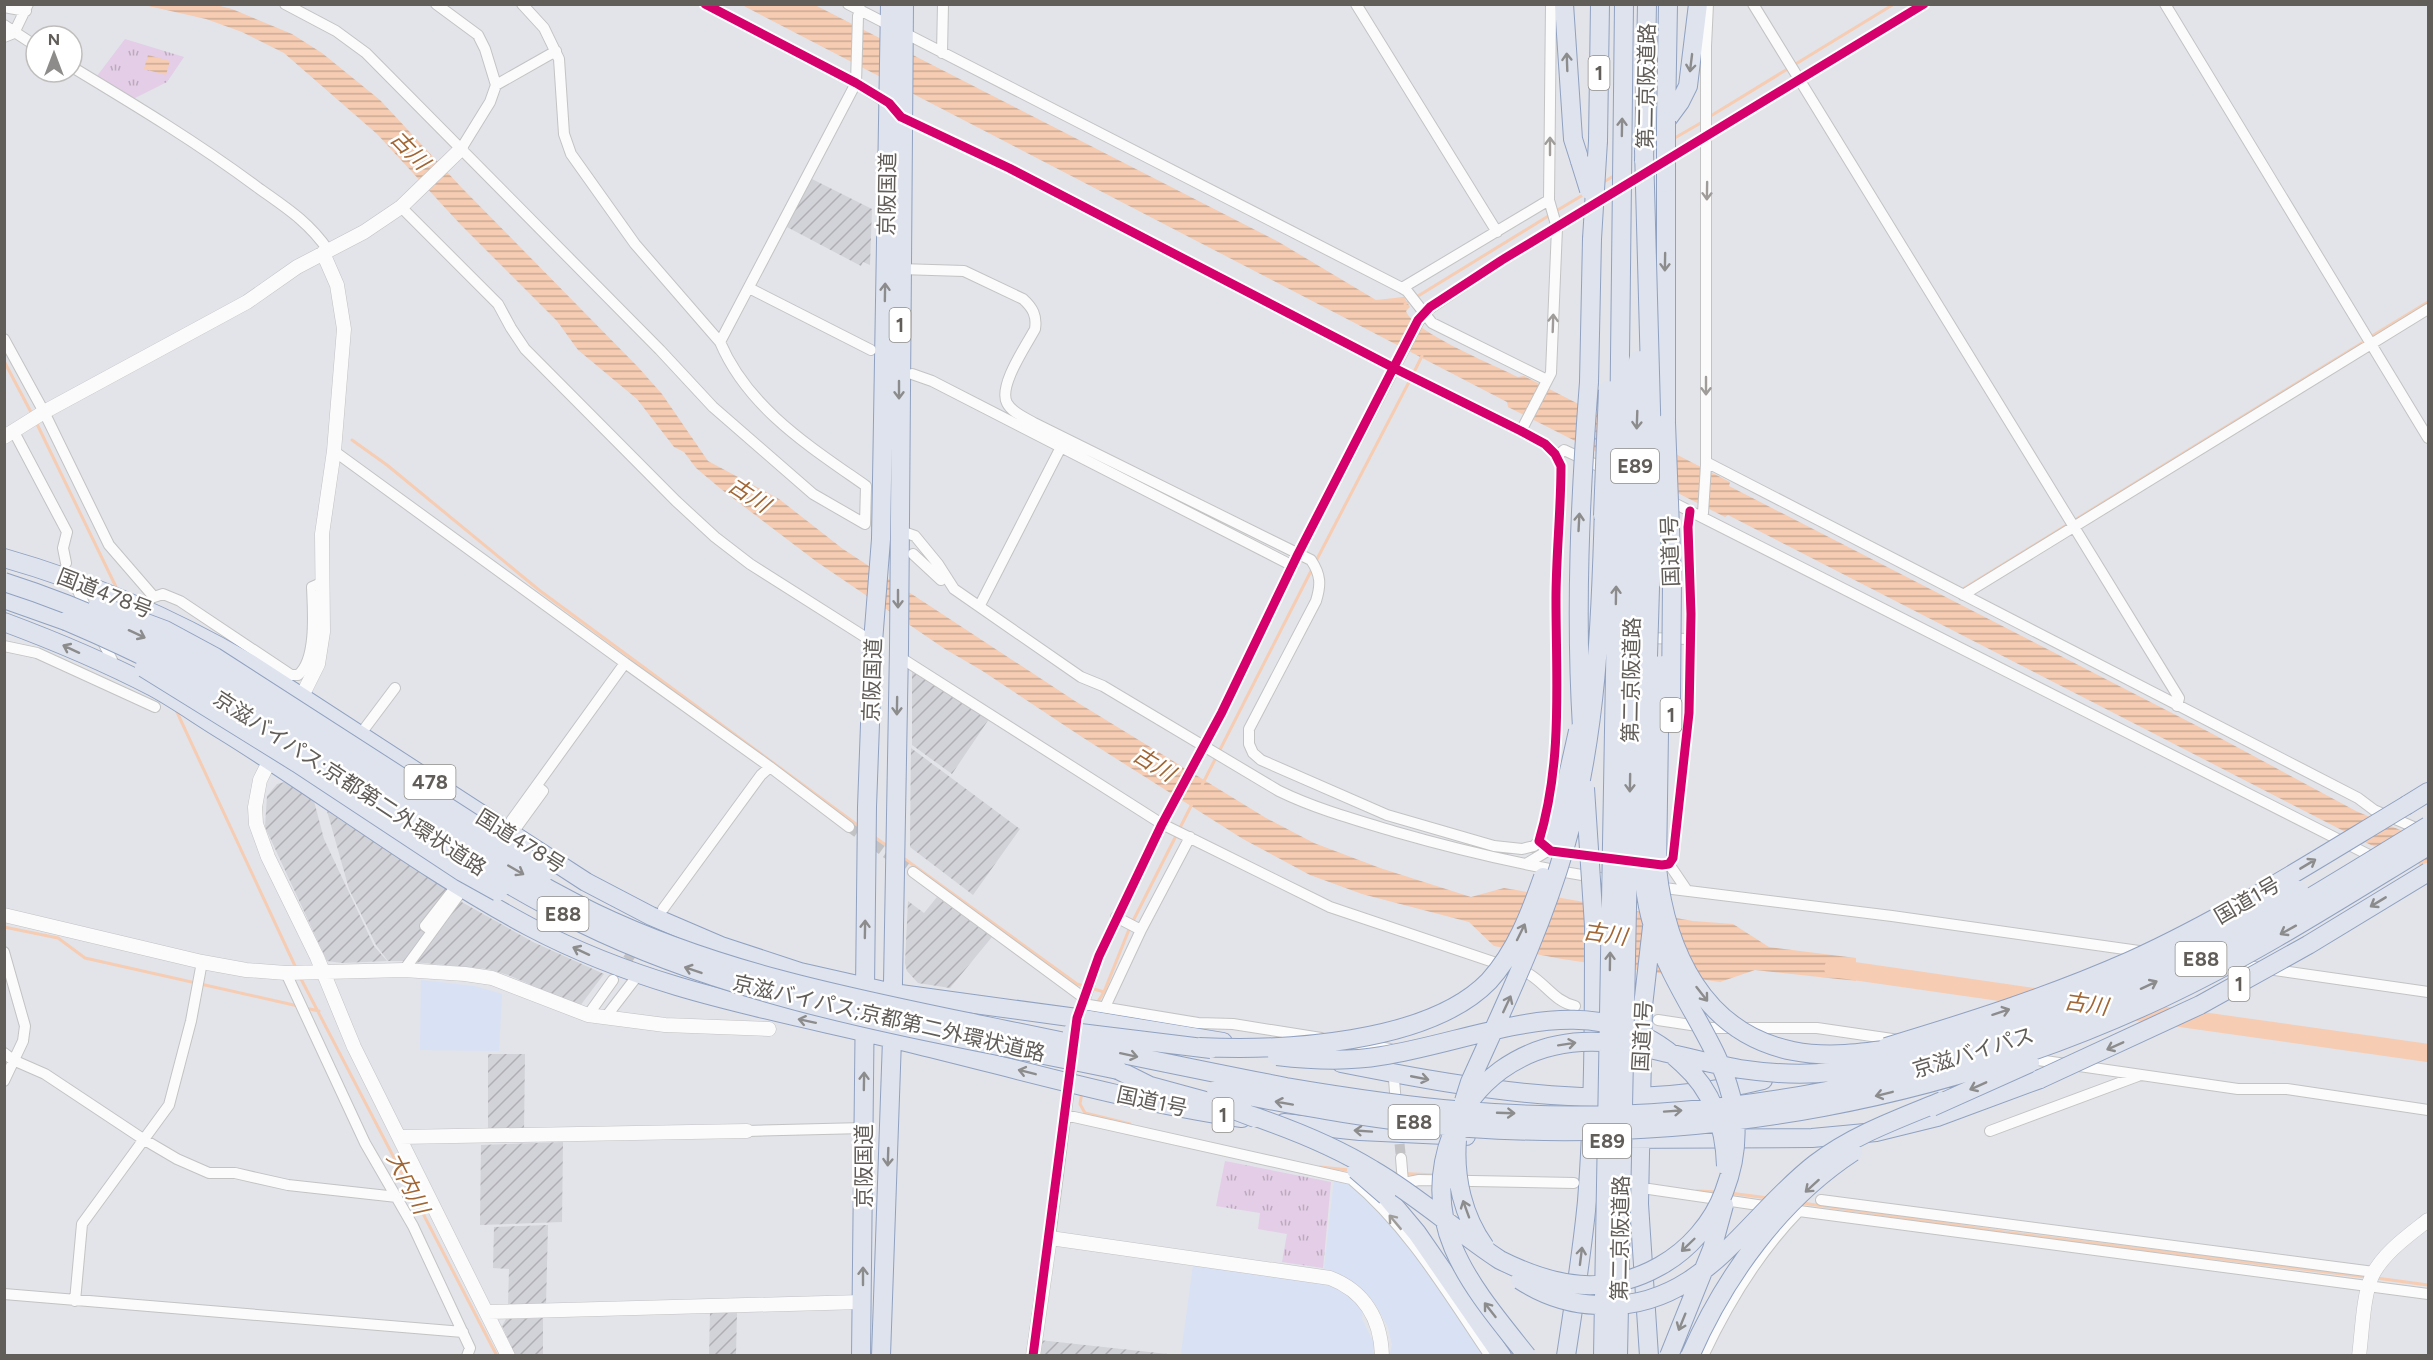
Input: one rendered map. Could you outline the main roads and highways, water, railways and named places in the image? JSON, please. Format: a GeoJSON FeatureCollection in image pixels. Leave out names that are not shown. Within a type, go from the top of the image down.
{"type":"FeatureCollection","features":[{"type":"Feature","properties":{"kind":"highway","name":"京阪国道"},"geometry":{"type":"LineString","coordinates":[[861,1356],[867,807],[873,637],[881,539],[895,104],[896,33],[890,4]]}},
{"type":"Feature","properties":{"kind":"highway","name":"京阪国道"},"geometry":{"type":"LineString","coordinates":[[896,33],[904,4]]}},
{"type":"Feature","properties":{"kind":"highway"},"geometry":{"type":"LineString","coordinates":[[1564,4],[1573,139],[1589,186],[1592,232]]}},
{"type":"Feature","properties":{"kind":"highway","name":"1"},"geometry":{"type":"LineString","coordinates":[[1566,1356],[1581,1259],[1590,1139],[1594,998],[1593,915],[1577,623],[1581,497],[1590,382],[1592,232],[1598,141],[1600,4]]}},
{"type":"Feature","properties":{"kind":"highway","name":"第二京阪道路"},"geometry":{"type":"LineString","coordinates":[[1603,1356],[1619,458],[1624,4]]}},
{"type":"Feature","properties":{"kind":"highway","name":"第二京阪道路"},"geometry":{"type":"LineString","coordinates":[[1618,1356],[1647,4]]}},
{"type":"Feature","properties":{"kind":"highway","name":"国道1号"},"geometry":{"type":"LineString","coordinates":[[1648,1356],[1639,1204],[1643,1006],[1657,887],[1673,658],[1666,423],[1668,4]]}},
{"type":"Feature","properties":{"kind":"highway"},"geometry":{"type":"LineString","coordinates":[[1666,121],[1685,94],[1698,4]]}},
{"type":"Feature","properties":{"kind":"highway","name":"京阪国道"},"geometry":{"type":"LineString","coordinates":[[881,1356],[892,1039],[890,999],[898,652],[906,552],[898,530],[900,269],[895,104]]}},
{"type":"Feature","properties":{"kind":"highway"},"geometry":{"type":"LineString","coordinates":[[1644,150],[1660,663],[1656,868],[1659,893],[1670,938],[1690,978],[1714,1008],[1734,1026],[1752,1037],[1795,1052],[1846,1054],[1880,1051],[1938,1042],[1999,1028]]}},
{"type":"Feature","properties":{"kind":"highway"},"geometry":{"type":"LineString","coordinates":[[1621,152],[1596,680],[1585,760],[1575,807],[1554,881],[1530,951],[1470,1082],[1459,1122],[1456,1167],[1459,1186],[1471,1224],[1480,1240],[1496,1261],[1512,1275],[1551,1296],[1587,1305],[1610,1306],[1650,1300],[1686,1283],[1708,1268],[1799,1178],[1824,1158],[1879,1127],[2102,1030],[2163,998]]}},
{"type":"Feature","properties":{"kind":"highway"},"geometry":{"type":"LineString","coordinates":[[1118,1070],[1150,1086],[1180,1093],[1280,1125],[1345,1154],[1382,1176],[1500,1260],[1533,1275],[1564,1284],[1598,1286],[1648,1273],[1663,1265],[1690,1244],[1714,1214],[1722,1197],[1734,1162],[1737,1129],[1732,1096],[1710,1041],[1667,963],[1654,930],[1646,898],[1643,830],[1653,484]]}},
{"type":"Feature","properties":{"kind":"highway"},"geometry":{"type":"LineString","coordinates":[[1199,1047],[1282,1047],[1346,1039],[1398,1028],[1440,1014],[1473,994],[1511,952],[1533,904],[1554,839],[1566,791],[1577,736],[1591,631],[1604,505]]}},
{"type":"Feature","properties":{"kind":"highway","name":"国道478号"},"geometry":{"type":"LineString","coordinates":[[4,558],[79,581],[165,617],[249,663],[359,736],[511,828],[586,882],[763,962],[865,987]]}},
{"type":"Feature","properties":{"kind":"highway"},"geometry":{"type":"LineString","coordinates":[[4,580],[107,608],[147,622],[187,641],[237,670],[547,872],[582,890],[657,913]]}},
{"type":"Feature","properties":{"kind":"highway","name":"京滋バイパス;京都第二外環状道路"},"geometry":{"type":"LineString","coordinates":[[4,580],[102,618],[190,660],[301,728],[452,831],[514,869],[594,912],[722,963],[800,985],[890,999],[1219,1074],[1351,1098],[1468,1112],[1614,1120]]}},
{"type":"Feature","properties":{"kind":"highway","name":"京滋バイパス;京都第二外環状道路"},"geometry":{"type":"LineString","coordinates":[[4,599],[66,621],[146,657],[219,696],[301,747],[443,845],[503,882],[582,924],[708,975],[786,998],[1118,1070],[1283,1103],[1411,1122],[1522,1130],[1614,1120]]}},
{"type":"Feature","properties":{"kind":"highway"},"geometry":{"type":"LineString","coordinates":[[66,621],[91,642],[143,668],[297,763],[462,872],[638,969]]}},
{"type":"Feature","properties":{"kind":"highway"},"geometry":{"type":"LineString","coordinates":[[4,622],[49,639],[155,688],[271,760],[458,890],[586,954],[638,969],[702,994],[864,1033]]}},
{"type":"Feature","properties":{"kind":"highway","name":"国道1号"},"geometry":{"type":"LineString","coordinates":[[864,1033],[1069,1083],[1184,1108],[1305,1126],[1417,1134],[1590,1139],[1640,1096],[1708,1091],[1847,1059],[1972,1021],[2083,981],[2208,922],[2428,792]]}},
{"type":"Feature","properties":{"kind":"highway"},"geometry":{"type":"LineString","coordinates":[[1572,1356],[1599,1278],[1609,1236],[1613,1207],[1616,1030],[1620,1002],[1645,904],[1663,811]]}},
{"type":"Feature","properties":{"kind":"highway"},"geometry":{"type":"LineString","coordinates":[[1527,1356],[1476,1291],[1464,1272],[1447,1233],[1441,1199],[1444,1159],[1457,1122],[1480,1088],[1512,1063],[1551,1046],[1570,1042],[1612,1042],[1739,1068],[1811,1074],[1862,1068],[1944,1046],[1999,1028],[2051,1010],[2132,976],[2302,889],[2428,819]]}},
{"type":"Feature","properties":{"kind":"highway","name":"京滋バイパス"},"geometry":{"type":"LineString","coordinates":[[1614,1120],[1842,1088],[1906,1073],[2008,1043],[2086,1013],[2166,978],[2283,913],[2428,826]]}},
{"type":"Feature","properties":{"kind":"highway","name":"京滋バイパス"},"geometry":{"type":"LineString","coordinates":[[1614,1120],[1668,1127],[1752,1119],[1868,1098],[2013,1058],[2163,998],[2295,926],[2428,846]]}},
{"type":"Feature","properties":{"kind":"highway","name":"国道1号"},"geometry":{"type":"LineString","coordinates":[[865,987],[890,999],[1082,1006],[1303,1055],[1457,1086],[1524,1094],[1591,1097],[1614,1120],[1639,1139],[1803,1138],[1876,1132],[1937,1117],[2040,1079],[2200,1005],[2428,874]]}},
{"type":"Feature","properties":{"kind":"highway"},"geometry":{"type":"LineString","coordinates":[[890,999],[1078,1033],[1293,1058],[1351,1059],[1405,1053],[1531,1023],[1570,1019],[1614,1023],[1639,1033],[1659,1044],[1689,1069],[1708,1095],[1720,1125],[1726,1158],[1724,1208],[1719,1228],[1669,1356]]}},
{"type":"Feature","properties":{"kind":"highway"},"geometry":{"type":"LineString","coordinates":[[1614,1120],[1623,1117],[1640,1096]]}},
{"type":"Feature","properties":{"kind":"highway"},"geometry":{"type":"LineString","coordinates":[[1690,1356],[1709,1315],[1725,1288],[1782,1214],[1845,1158],[1942,1101]]}},
{"type":"Feature","properties":{"kind":"highway"},"geometry":{"type":"LineString","coordinates":[[1244,1113],[1324,1149],[1347,1163],[1386,1196],[1417,1233],[1502,1356]]}},
{"type":"Feature","properties":{"kind":"highway"},"geometry":{"type":"LineString","coordinates":[[1590,1139],[1606,1124],[1611,1115],[1614,1120]]}},
{"type":"Feature","properties":{"kind":"water"},"geometry":{"type":"Polygon","coordinates":[[[144,5],[216,5],[232,9],[292,34],[322,53],[380,100],[461,187],[638,367],[662,394],[708,461],[779,499],[843,549],[1075,701],[1266,818],[1314,843],[1380,868],[1471,897],[1504,888],[1693,921],[1733,924],[1769,947],[1856,958],[1856,981],[1755,970],[1720,982],[1562,959],[1494,946],[1469,922],[1362,894],[1310,875],[1243,839],[945,649],[817,562],[721,489],[696,468],[684,452],[674,447],[637,399],[578,350],[557,321],[460,224],[377,134],[284,53],[242,32],[206,19],[144,5]]]}},
{"type":"Feature","properties":{"kind":"water"},"geometry":{"type":"Polygon","coordinates":[[[742,5],[815,5],[1277,241],[1376,300],[1404,297],[1410,307],[1406,311],[1412,319],[1423,329],[1456,348],[1518,377],[1524,376],[1730,482],[1729,486],[2209,732],[2356,811],[2428,842],[2428,868],[2371,845],[1728,515],[1725,517],[1508,407],[1507,402],[742,5]]]}},
{"type":"Feature","properties":{"kind":"water"},"geometry":{"type":"Polygon","coordinates":[[[148,55],[170,61],[166,75],[144,69],[148,55]]]}},
{"type":"Feature","properties":{"kind":"waterway"},"geometry":{"type":"LineString","coordinates":[[1709,117],[1894,4]]}},
{"type":"Feature","properties":{"kind":"waterway"},"geometry":{"type":"LineString","coordinates":[[1673,139],[1704,121]]}},
{"type":"Feature","properties":{"kind":"waterway"},"geometry":{"type":"LineString","coordinates":[[1602,183],[1617,174]]}},
{"type":"Feature","properties":{"kind":"waterway"},"geometry":{"type":"LineString","coordinates":[[1556,211],[1583,195]]}},
{"type":"Feature","properties":{"kind":"waterway"},"geometry":{"type":"LineString","coordinates":[[1405,304],[1550,215]]}},
{"type":"Feature","properties":{"kind":"waterway"},"geometry":{"type":"LineString","coordinates":[[2372,336],[2428,302]]}},
{"type":"Feature","properties":{"kind":"waterway"},"geometry":{"type":"LineString","coordinates":[[1963,589],[2362,343]]}},
{"type":"Feature","properties":{"kind":"waterway"},"geometry":{"type":"LineString","coordinates":[[1413,374],[1422,356]]}},
{"type":"Feature","properties":{"kind":"waterway"},"geometry":{"type":"LineString","coordinates":[[4,361],[33,416]]}},
{"type":"Feature","properties":{"kind":"waterway"},"geometry":{"type":"LineString","coordinates":[[1315,563],[1410,380]]}},
{"type":"Feature","properties":{"kind":"waterway"},"geometry":{"type":"LineString","coordinates":[[36,422],[118,591]]}},
{"type":"Feature","properties":{"kind":"waterway"},"geometry":{"type":"LineString","coordinates":[[352,440],[387,465],[539,590],[860,827]]}},
{"type":"Feature","properties":{"kind":"waterway"},"geometry":{"type":"LineString","coordinates":[[1202,785],[1312,569]]}},
{"type":"Feature","properties":{"kind":"waterway"},"geometry":{"type":"LineString","coordinates":[[176,710],[296,968]]}},
{"type":"Feature","properties":{"kind":"waterway"},"geometry":{"type":"LineString","coordinates":[[1133,921],[1192,804]]}},
{"type":"Feature","properties":{"kind":"waterway"},"geometry":{"type":"LineString","coordinates":[[873,836],[890,848]]}},
{"type":"Feature","properties":{"kind":"waterway"},"geometry":{"type":"LineString","coordinates":[[902,857],[1077,984],[1104,992]]}},
{"type":"Feature","properties":{"kind":"waterway"},"geometry":{"type":"LineString","coordinates":[[4,927],[58,938],[85,958],[298,1006]]}},
{"type":"Feature","properties":{"kind":"waterway"},"geometry":{"type":"LineString","coordinates":[[1097,1003],[1104,992],[1130,927]]}},
{"type":"Feature","properties":{"kind":"waterway","name":"古川"},"geometry":{"type":"LineString","coordinates":[[1833,968],[2041,998]]}},
{"type":"Feature","properties":{"kind":"waterway","name":"大内川"},"geometry":{"type":"LineString","coordinates":[[300,977],[497,1356]]}},
{"type":"Feature","properties":{"kind":"waterway"},"geometry":{"type":"LineString","coordinates":[[305,1008],[319,1011]]}},
{"type":"Feature","properties":{"kind":"waterway","name":"古川"},"geometry":{"type":"LineString","coordinates":[[2124,1010],[2428,1053]]}},
{"type":"Feature","properties":{"kind":"waterway"},"geometry":{"type":"LineString","coordinates":[[1082,1092],[1080,1104],[1085,1113],[1130,1124]]}},
{"type":"Feature","properties":{"kind":"waterway"},"geometry":{"type":"LineString","coordinates":[[1320,1167],[1349,1170]]}},
{"type":"Feature","properties":{"kind":"waterway"},"geometry":{"type":"LineString","coordinates":[[1392,1173],[1436,1175]]}},
{"type":"Feature","properties":{"kind":"waterway"},"geometry":{"type":"LineString","coordinates":[[1697,1191],[1718,1192]]}},
{"type":"Feature","properties":{"kind":"waterway"},"geometry":{"type":"LineString","coordinates":[[1730,1193],[1768,1198]]}},
{"type":"Feature","properties":{"kind":"waterway"},"geometry":{"type":"LineString","coordinates":[[1802,1203],[2004,1232],[2366,1277]]}},
{"type":"Feature","properties":{"kind":"waterway"},"geometry":{"type":"LineString","coordinates":[[2376,1278],[2428,1285]]}},
{"type":"Feature","properties":{"kind":"tunnel"},"geometry":{"type":"LineString","coordinates":[[849,827],[913,872]]}},
{"type":"Feature","properties":{"kind":"tunnel"},"geometry":{"type":"LineString","coordinates":[[619,972],[639,943]]}},
{"type":"Feature","properties":{"kind":"tunnel"},"geometry":{"type":"LineString","coordinates":[[1398,1129],[1401,1158]]}}]}
